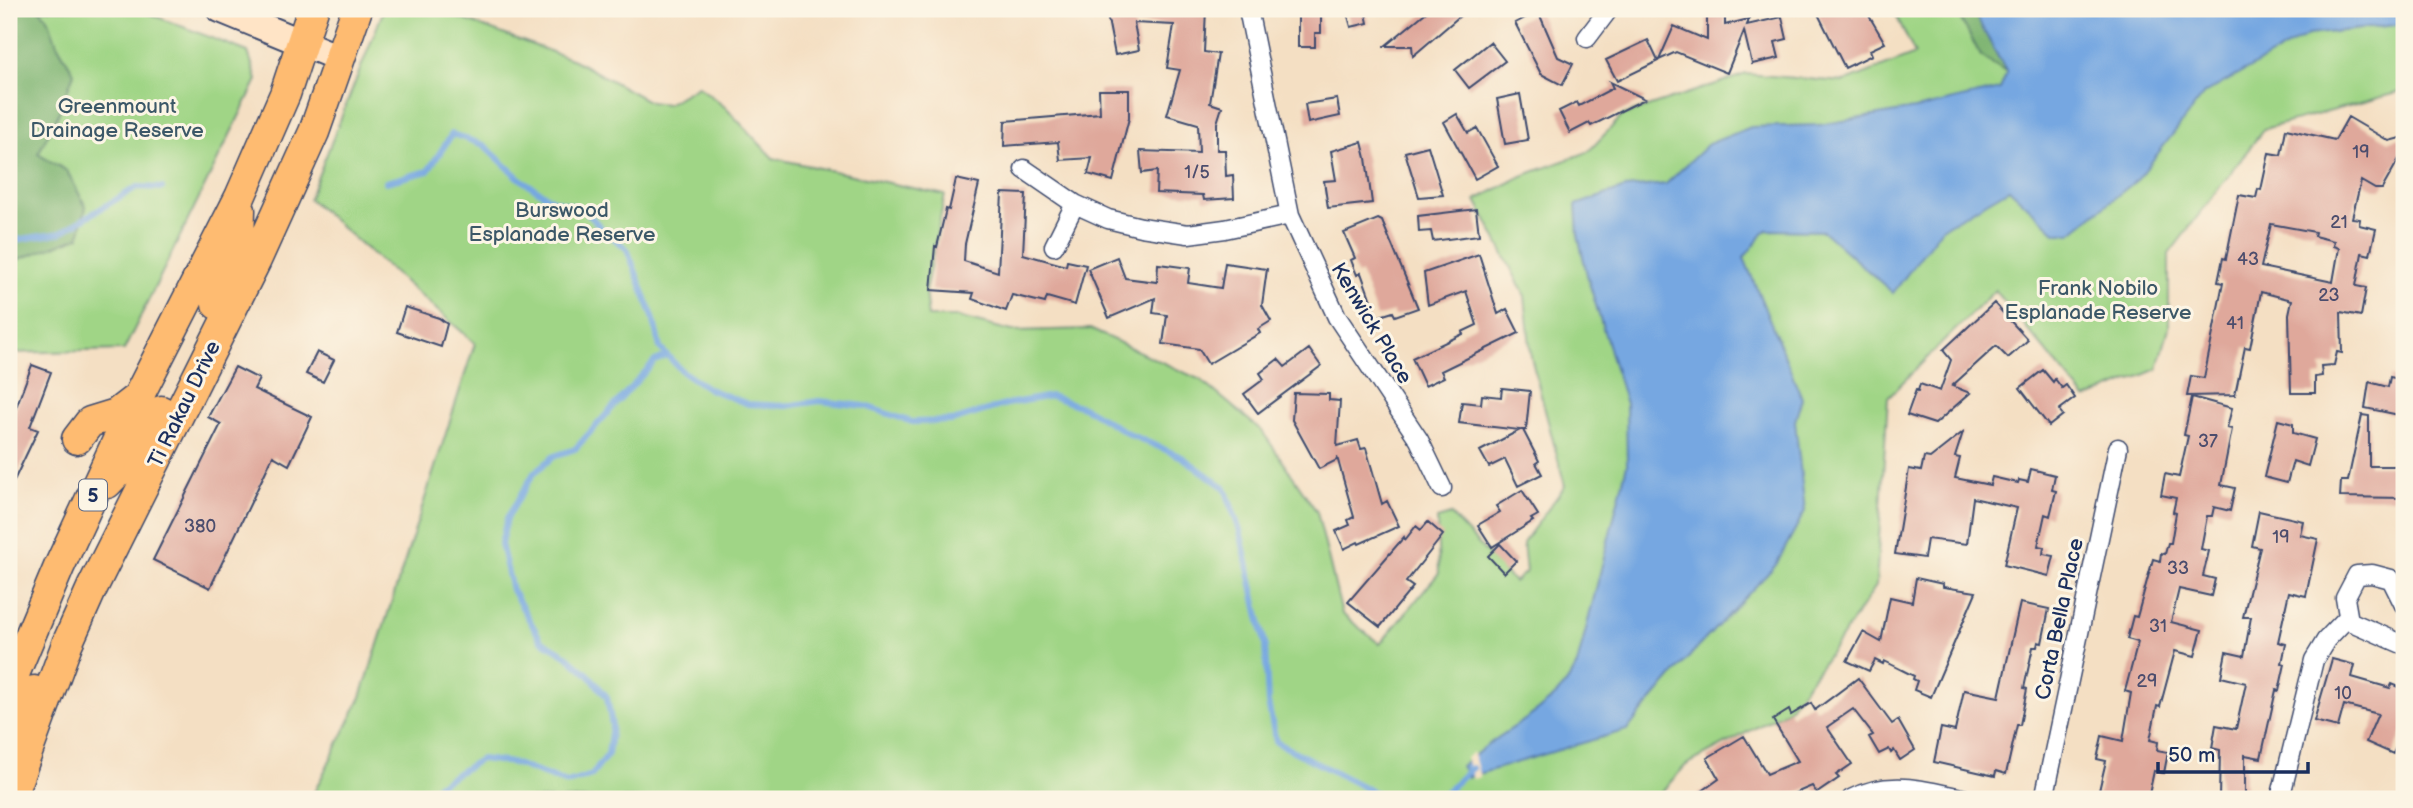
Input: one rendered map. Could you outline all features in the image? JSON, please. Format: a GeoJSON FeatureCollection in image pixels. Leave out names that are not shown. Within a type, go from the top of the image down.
{"type":"FeatureCollection","features":[{"type":"Feature","properties":{"kind":"main road","name":"Ti Rakau Drive"},"geometry":{"type":"LineString","coordinates":[[9,686],[58,567],[138,397],[240,197],[285,94],[313,9]]}},
{"type":"Feature","properties":{"kind":"main road","name":"Ti Rakau Drive"},"geometry":{"type":"LineString","coordinates":[[10,799],[67,645],[277,216],[309,144],[357,9]]}},
{"type":"Feature","properties":{"kind":"main road"},"geometry":{"type":"LineString","coordinates":[[222,327],[216,317],[217,304],[239,243],[240,197]]}},
{"type":"Feature","properties":{"kind":"main road"},"geometry":{"type":"LineString","coordinates":[[91,499],[133,456],[167,401],[198,336],[206,327],[222,327]]}},
{"type":"Feature","properties":{"kind":"main road"},"geometry":{"type":"LineString","coordinates":[[77,439],[90,422],[116,414],[138,397]]}},
{"type":"Feature","properties":{"kind":"main road"},"geometry":{"type":"LineString","coordinates":[[9,739],[29,698],[67,645]]}},
{"type":"Feature","properties":{"kind":"street"},"geometry":{"type":"LineString","coordinates":[[220,9],[339,58]]}},
{"type":"Feature","properties":{"kind":"street","name":"Kenwick Place"},"geometry":{"type":"LineString","coordinates":[[1248,9],[1290,215],[1337,317],[1419,440],[1441,488]]}},
{"type":"Feature","properties":{"kind":"street"},"geometry":{"type":"LineString","coordinates":[[1587,38],[1609,9]]}},
{"type":"Feature","properties":{"kind":"street"},"geometry":{"type":"LineString","coordinates":[[1024,169],[1075,204],[1108,219],[1188,234],[1290,215]]}},
{"type":"Feature","properties":{"kind":"street"},"geometry":{"type":"LineString","coordinates":[[1054,246],[1075,204]]}},
{"type":"Feature","properties":{"kind":"street","name":"Corta Bella Place"},"geometry":{"type":"LineString","coordinates":[[2044,799],[2118,448]]}},
{"type":"Feature","properties":{"kind":"street"},"geometry":{"type":"LineString","coordinates":[[2404,605],[2390,579],[2372,574],[2357,575],[2345,598],[2349,621],[2404,645]]}},
{"type":"Feature","properties":{"kind":"street"},"geometry":{"type":"LineString","coordinates":[[2280,799],[2314,660],[2326,640],[2348,617]]}},
{"type":"Feature","properties":{"kind":"street"},"geometry":{"type":"LineString","coordinates":[[1851,799],[1889,786],[1925,790],[1965,799]]}},
{"type":"Feature","properties":{"kind":"green space","name":"Greenmount Drainage Reserve"},"geometry":{"type":"Polygon","coordinates":[[[9,9],[137,9],[248,52],[257,80],[124,350],[9,353],[9,9]]]}},
{"type":"Feature","properties":{"kind":"green space"},"geometry":{"type":"Polygon","coordinates":[[[9,9],[39,9],[48,18],[57,44],[74,73],[58,115],[38,154],[67,171],[86,207],[79,237],[9,263],[9,9]]]}},
{"type":"Feature","properties":{"kind":"green space"},"geometry":{"type":"Polygon","coordinates":[[[384,9],[435,9],[574,60],[650,102],[667,104],[698,86],[725,107],[773,158],[945,195],[925,291],[928,317],[957,317],[1012,331],[1090,329],[1201,380],[1262,431],[1317,512],[1342,614],[1380,644],[1439,573],[1437,519],[1451,515],[1514,582],[1526,572],[1523,543],[1565,486],[1531,357],[1525,296],[1476,200],[1522,176],[1588,152],[1623,115],[1746,74],[1844,82],[1915,54],[1893,9],[2404,9],[2404,91],[2264,129],[2169,254],[2169,327],[2158,369],[2086,399],[1995,290],[1888,397],[1876,586],[1787,711],[1686,765],[1655,799],[311,799],[361,697],[475,343],[309,199],[384,9]]]}},
{"type":"Feature","properties":{"kind":"green space"},"geometry":{"type":"Polygon","coordinates":[[[1955,9],[1972,9],[2007,73],[1981,56],[1955,9]]]}},
{"type":"Feature","properties":{"kind":"water"},"geometry":{"type":"Polygon","coordinates":[[[1972,9],[2404,9],[2404,24],[2308,35],[2204,94],[2138,179],[2071,233],[2056,233],[2009,189],[1942,228],[1893,293],[1823,231],[1766,230],[1744,258],[1802,398],[1795,421],[1805,511],[1776,565],[1695,650],[1627,730],[1468,777],[1461,766],[1553,698],[1577,665],[1627,465],[1626,404],[1588,279],[1578,235],[1576,205],[1625,188],[1666,184],[1708,144],[1751,127],[1819,125],[1920,108],[2000,89],[2007,73],[1972,9]]]}},
{"type":"Feature","properties":{"kind":"pier"},"geometry":{"type":"Polygon","coordinates":[[[1473,752],[1480,777],[1473,779],[1466,758],[1473,752]]]}},
{"type":"Feature","properties":{"kind":"building"},"geometry":{"type":"Polygon","coordinates":[[[1106,9],[1206,9],[1204,52],[1218,54],[1210,103],[1222,107],[1217,123],[1217,150],[1225,150],[1226,176],[1233,175],[1234,198],[1204,200],[1203,195],[1156,193],[1157,171],[1142,173],[1140,151],[1199,153],[1198,124],[1167,115],[1180,70],[1167,68],[1174,25],[1134,23],[1139,50],[1115,55],[1106,9]]]}},
{"type":"Feature","properties":{"kind":"building"},"geometry":{"type":"Polygon","coordinates":[[[1298,9],[1321,9],[1321,33],[1315,33],[1315,47],[1298,47],[1298,9]]]}},
{"type":"Feature","properties":{"kind":"building"},"geometry":{"type":"Polygon","coordinates":[[[1346,9],[1365,9],[1368,23],[1351,27],[1346,9]]]}},
{"type":"Feature","properties":{"kind":"building"},"geometry":{"type":"Polygon","coordinates":[[[1430,9],[1468,9],[1413,56],[1412,46],[1385,46],[1430,9]]]}},
{"type":"Feature","properties":{"kind":"building"},"geometry":{"type":"Polygon","coordinates":[[[1707,9],[1725,9],[1725,25],[1749,19],[1747,25],[1782,17],[1787,39],[1775,42],[1779,58],[1752,64],[1744,31],[1727,73],[1676,52],[1659,60],[1674,26],[1707,40],[1707,9]]]}},
{"type":"Feature","properties":{"kind":"building"},"geometry":{"type":"Polygon","coordinates":[[[1830,9],[1865,9],[1885,43],[1870,50],[1872,55],[1845,68],[1818,14],[1830,9]]]}},
{"type":"Feature","properties":{"kind":"building"},"geometry":{"type":"Polygon","coordinates":[[[1538,11],[1558,57],[1573,64],[1562,85],[1541,74],[1515,23],[1538,11]]]}},
{"type":"Feature","properties":{"kind":"building"},"geometry":{"type":"Polygon","coordinates":[[[1648,40],[1658,61],[1617,81],[1606,60],[1648,40]]]}},
{"type":"Feature","properties":{"kind":"building"},"geometry":{"type":"Polygon","coordinates":[[[1490,42],[1505,61],[1469,88],[1455,70],[1490,42]]]}},
{"type":"Feature","properties":{"kind":"building"},"geometry":{"type":"Polygon","coordinates":[[[1610,82],[1645,99],[1591,126],[1589,123],[1570,133],[1559,111],[1577,102],[1579,106],[1613,88],[1610,82]]]}},
{"type":"Feature","properties":{"kind":"building"},"geometry":{"type":"Polygon","coordinates":[[[1099,90],[1129,90],[1129,118],[1113,181],[1088,174],[1092,158],[1060,160],[1058,142],[1004,146],[1005,121],[1100,113],[1099,90]]]}},
{"type":"Feature","properties":{"kind":"building"},"geometry":{"type":"Polygon","coordinates":[[[1520,94],[1528,140],[1505,144],[1497,99],[1520,94]]]}},
{"type":"Feature","properties":{"kind":"building"},"geometry":{"type":"Polygon","coordinates":[[[1337,99],[1340,116],[1308,123],[1305,104],[1337,99]]]}},
{"type":"Feature","properties":{"kind":"building"},"geometry":{"type":"Polygon","coordinates":[[[1457,114],[1468,133],[1477,128],[1498,166],[1475,179],[1444,122],[1457,114]]]}},
{"type":"Feature","properties":{"kind":"building"},"geometry":{"type":"Polygon","coordinates":[[[2348,117],[2389,141],[2404,137],[2404,150],[2382,189],[2375,189],[2361,181],[2352,218],[2360,219],[2359,225],[2376,229],[2370,255],[2362,253],[2356,286],[2366,288],[2361,316],[2341,312],[2342,353],[2337,352],[2334,365],[2321,366],[2322,376],[2315,377],[2315,393],[2291,393],[2289,314],[2292,300],[2261,292],[2250,348],[2245,347],[2235,395],[2187,396],[2191,376],[2204,378],[2223,283],[2218,282],[2223,258],[2226,259],[2239,195],[2256,198],[2258,189],[2261,190],[2269,153],[2281,155],[2286,129],[2335,140],[2348,117]],[[2271,224],[2261,267],[2333,282],[2339,248],[2333,246],[2334,241],[2314,236],[2315,232],[2271,224]]]}},
{"type":"Feature","properties":{"kind":"building"},"geometry":{"type":"Polygon","coordinates":[[[1362,142],[1372,203],[1328,208],[1324,181],[1336,180],[1331,151],[1362,142]]]}},
{"type":"Feature","properties":{"kind":"building"},"geometry":{"type":"Polygon","coordinates":[[[1428,146],[1443,195],[1419,197],[1405,152],[1428,146]]]}},
{"type":"Feature","properties":{"kind":"building"},"geometry":{"type":"Polygon","coordinates":[[[956,179],[979,184],[965,244],[964,261],[998,272],[1002,193],[1026,194],[1023,254],[1066,266],[1067,261],[1086,265],[1075,305],[1047,297],[1045,303],[1012,295],[1006,311],[972,299],[974,293],[931,290],[935,246],[937,247],[946,209],[949,210],[956,179]]]}},
{"type":"Feature","properties":{"kind":"building"},"geometry":{"type":"Polygon","coordinates":[[[1476,209],[1479,235],[1433,241],[1431,231],[1419,232],[1418,216],[1476,209]]]}},
{"type":"Feature","properties":{"kind":"building"},"geometry":{"type":"Polygon","coordinates":[[[1378,219],[1382,221],[1418,308],[1395,316],[1393,312],[1377,317],[1361,273],[1357,275],[1351,260],[1355,258],[1344,233],[1378,219]]]}},
{"type":"Feature","properties":{"kind":"building"},"geometry":{"type":"Polygon","coordinates":[[[1479,254],[1498,314],[1507,309],[1519,333],[1441,371],[1444,377],[1425,386],[1412,358],[1477,325],[1466,291],[1428,305],[1424,273],[1479,254]]]}},
{"type":"Feature","properties":{"kind":"building"},"geometry":{"type":"Polygon","coordinates":[[[1117,257],[1125,278],[1157,282],[1158,264],[1190,268],[1188,283],[1221,288],[1225,263],[1267,269],[1262,305],[1271,321],[1258,329],[1260,333],[1208,364],[1199,349],[1163,344],[1167,315],[1153,313],[1155,298],[1109,318],[1088,269],[1117,257]]]}},
{"type":"Feature","properties":{"kind":"building"},"geometry":{"type":"Polygon","coordinates":[[[1994,303],[2028,340],[2008,358],[1996,346],[1952,386],[1970,393],[1935,424],[1907,415],[1920,384],[1940,391],[1951,360],[1943,350],[1994,303]]]}},
{"type":"Feature","properties":{"kind":"building"},"geometry":{"type":"Polygon","coordinates":[[[405,307],[439,318],[447,324],[441,347],[397,332],[405,307]]]}},
{"type":"Feature","properties":{"kind":"building"},"geometry":{"type":"Polygon","coordinates":[[[1309,349],[1321,366],[1258,413],[1244,394],[1264,379],[1260,373],[1278,359],[1285,367],[1309,349]]]}},
{"type":"Feature","properties":{"kind":"building"},"geometry":{"type":"Polygon","coordinates":[[[317,352],[334,360],[323,382],[306,374],[317,352]]]}},
{"type":"Feature","properties":{"kind":"building"},"geometry":{"type":"Polygon","coordinates":[[[32,365],[51,372],[30,427],[38,430],[9,491],[9,426],[32,365]]]}},
{"type":"Feature","properties":{"kind":"building"},"geometry":{"type":"Polygon","coordinates":[[[235,367],[259,379],[254,389],[312,417],[289,465],[273,456],[210,588],[153,560],[221,424],[208,417],[235,367]]]}},
{"type":"Feature","properties":{"kind":"building"},"geometry":{"type":"Polygon","coordinates":[[[2043,370],[2062,388],[2066,385],[2075,398],[2059,410],[2063,415],[2049,426],[2020,388],[2043,370]]]}},
{"type":"Feature","properties":{"kind":"building"},"geometry":{"type":"Polygon","coordinates":[[[2390,377],[2404,380],[2404,416],[2365,408],[2369,382],[2388,387],[2390,377]]]}},
{"type":"Feature","properties":{"kind":"building"},"geometry":{"type":"Polygon","coordinates":[[[1502,388],[1530,391],[1526,430],[1523,430],[1539,461],[1536,463],[1542,474],[1518,486],[1505,459],[1489,467],[1480,451],[1520,430],[1459,423],[1462,402],[1481,404],[1482,395],[1501,397],[1502,388]]]}},
{"type":"Feature","properties":{"kind":"building"},"geometry":{"type":"Polygon","coordinates":[[[1294,393],[1329,394],[1329,400],[1340,401],[1337,446],[1358,440],[1361,449],[1366,448],[1382,504],[1387,501],[1399,526],[1344,549],[1336,531],[1350,525],[1348,520],[1354,517],[1337,457],[1337,460],[1319,469],[1292,420],[1294,393]]]}},
{"type":"Feature","properties":{"kind":"building"},"geometry":{"type":"Polygon","coordinates":[[[2192,397],[2232,408],[2227,428],[2232,429],[2221,485],[2235,488],[2230,511],[2214,507],[2212,516],[2207,516],[2201,549],[2209,551],[2203,576],[2215,579],[2211,596],[2179,589],[2171,622],[2202,630],[2195,656],[2175,651],[2160,707],[2157,706],[2150,740],[2158,742],[2157,750],[2168,752],[2164,773],[2154,771],[2148,799],[2097,799],[2106,761],[2097,759],[2102,736],[2123,741],[2131,693],[2125,691],[2138,642],[2127,639],[2133,616],[2137,617],[2153,559],[2160,561],[2161,553],[2165,554],[2168,543],[2171,543],[2176,498],[2161,495],[2165,474],[2179,477],[2188,436],[2184,435],[2192,397]]]}},
{"type":"Feature","properties":{"kind":"building"},"geometry":{"type":"Polygon","coordinates":[[[2362,415],[2369,416],[2369,466],[2404,466],[2404,498],[2340,497],[2341,481],[2348,481],[2362,415]]]}},
{"type":"Feature","properties":{"kind":"building"},"geometry":{"type":"Polygon","coordinates":[[[2278,420],[2293,424],[2293,433],[2315,439],[2308,466],[2293,461],[2287,483],[2264,477],[2278,420]]]}},
{"type":"Feature","properties":{"kind":"building"},"geometry":{"type":"Polygon","coordinates":[[[1963,432],[1955,457],[1960,458],[1955,478],[1990,485],[1992,477],[2018,483],[2019,480],[2028,482],[2031,469],[2055,475],[2052,490],[2056,491],[2050,516],[2045,514],[2038,546],[2044,547],[2043,554],[2054,556],[2049,576],[2004,565],[2017,508],[1973,498],[1967,544],[1927,539],[1924,558],[1895,554],[1909,469],[1921,471],[1924,457],[1930,458],[1963,432]]]}},
{"type":"Feature","properties":{"kind":"building"},"geometry":{"type":"Polygon","coordinates":[[[1522,490],[1538,515],[1492,547],[1478,525],[1500,512],[1496,506],[1522,490]]]}},
{"type":"Feature","properties":{"kind":"building"},"geometry":{"type":"Polygon","coordinates":[[[2259,511],[2303,521],[2300,535],[2318,539],[2306,596],[2289,592],[2278,642],[2286,644],[2282,663],[2285,664],[2279,691],[2276,690],[2261,758],[2245,755],[2245,799],[2219,799],[2220,750],[2212,748],[2216,725],[2236,729],[2246,683],[2221,677],[2226,652],[2244,656],[2251,617],[2243,617],[2260,548],[2252,546],[2259,511]]]}},
{"type":"Feature","properties":{"kind":"building"},"geometry":{"type":"Polygon","coordinates":[[[1428,522],[1443,535],[1406,582],[1413,587],[1380,627],[1348,602],[1404,537],[1405,540],[1416,526],[1421,530],[1428,522]]]}},
{"type":"Feature","properties":{"kind":"building"},"geometry":{"type":"Polygon","coordinates":[[[1500,544],[1516,561],[1504,573],[1488,556],[1500,544]]]}},
{"type":"Feature","properties":{"kind":"building"},"geometry":{"type":"Polygon","coordinates":[[[1916,578],[1943,584],[1943,587],[1976,592],[1931,697],[1914,690],[1917,681],[1913,679],[1914,676],[1884,661],[1883,664],[1875,660],[1869,671],[1847,661],[1863,632],[1881,642],[1890,597],[1912,602],[1916,578]]]}},
{"type":"Feature","properties":{"kind":"building"},"geometry":{"type":"Polygon","coordinates":[[[2020,603],[2049,609],[2042,643],[2038,642],[2037,647],[2033,647],[2024,688],[2027,689],[2020,725],[2017,725],[2006,774],[1996,771],[1995,776],[1934,762],[1941,728],[1955,731],[1964,690],[1999,697],[2020,603]]]}},
{"type":"Feature","properties":{"kind":"building"},"geometry":{"type":"Polygon","coordinates":[[[2332,659],[2355,665],[2352,677],[2390,688],[2392,684],[2404,689],[2404,729],[2393,754],[2366,742],[2378,714],[2344,705],[2338,727],[2314,721],[2332,659]]]}},
{"type":"Feature","properties":{"kind":"building"},"geometry":{"type":"Polygon","coordinates":[[[1858,678],[1892,724],[1898,720],[1915,750],[1900,760],[1894,750],[1891,753],[1889,749],[1879,754],[1869,737],[1873,735],[1853,709],[1827,727],[1852,764],[1836,775],[1839,778],[1817,793],[1812,786],[1781,799],[1691,799],[1719,779],[1707,758],[1744,736],[1767,774],[1798,761],[1773,720],[1789,710],[1791,715],[1811,703],[1815,710],[1858,678]]]}},
{"type":"Feature","properties":{"kind":"waterway"},"geometry":{"type":"LineString","coordinates":[[386,182],[428,171],[452,134],[484,145],[519,178],[552,200],[584,209],[602,229],[627,249],[653,317],[660,348],[683,372],[709,389],[748,404],[786,406],[819,401],[865,406],[912,422],[952,421],[1007,404],[1051,396],[1085,408],[1131,435],[1182,457],[1225,488],[1240,531],[1265,644],[1268,703],[1276,742],[1379,795],[1397,799]]}},
{"type":"Feature","properties":{"kind":"waterway"},"geometry":{"type":"LineString","coordinates":[[9,241],[60,233],[137,187],[162,188]]}},
{"type":"Feature","properties":{"kind":"waterway"},"geometry":{"type":"LineString","coordinates":[[426,799],[439,784],[481,759],[513,763],[567,783],[592,775],[608,754],[612,726],[607,697],[589,675],[566,655],[541,640],[512,590],[501,544],[507,518],[534,473],[554,456],[575,449],[655,361],[667,356]]}},
{"type":"Feature","properties":{"kind":"waterway"},"geometry":{"type":"LineString","coordinates":[[1438,799],[1472,768]]}},
{"type":"Feature","properties":{"kind":"park label","name":"Burswood Esplanade Reserve"},"geometry":{"type":"Point","coordinates":[562,222]}},
{"type":"Feature","properties":{"kind":"park label","name":"Frank Nobilo Esplanade Reserve"},"geometry":{"type":"Point","coordinates":[2098,300]}}]}
